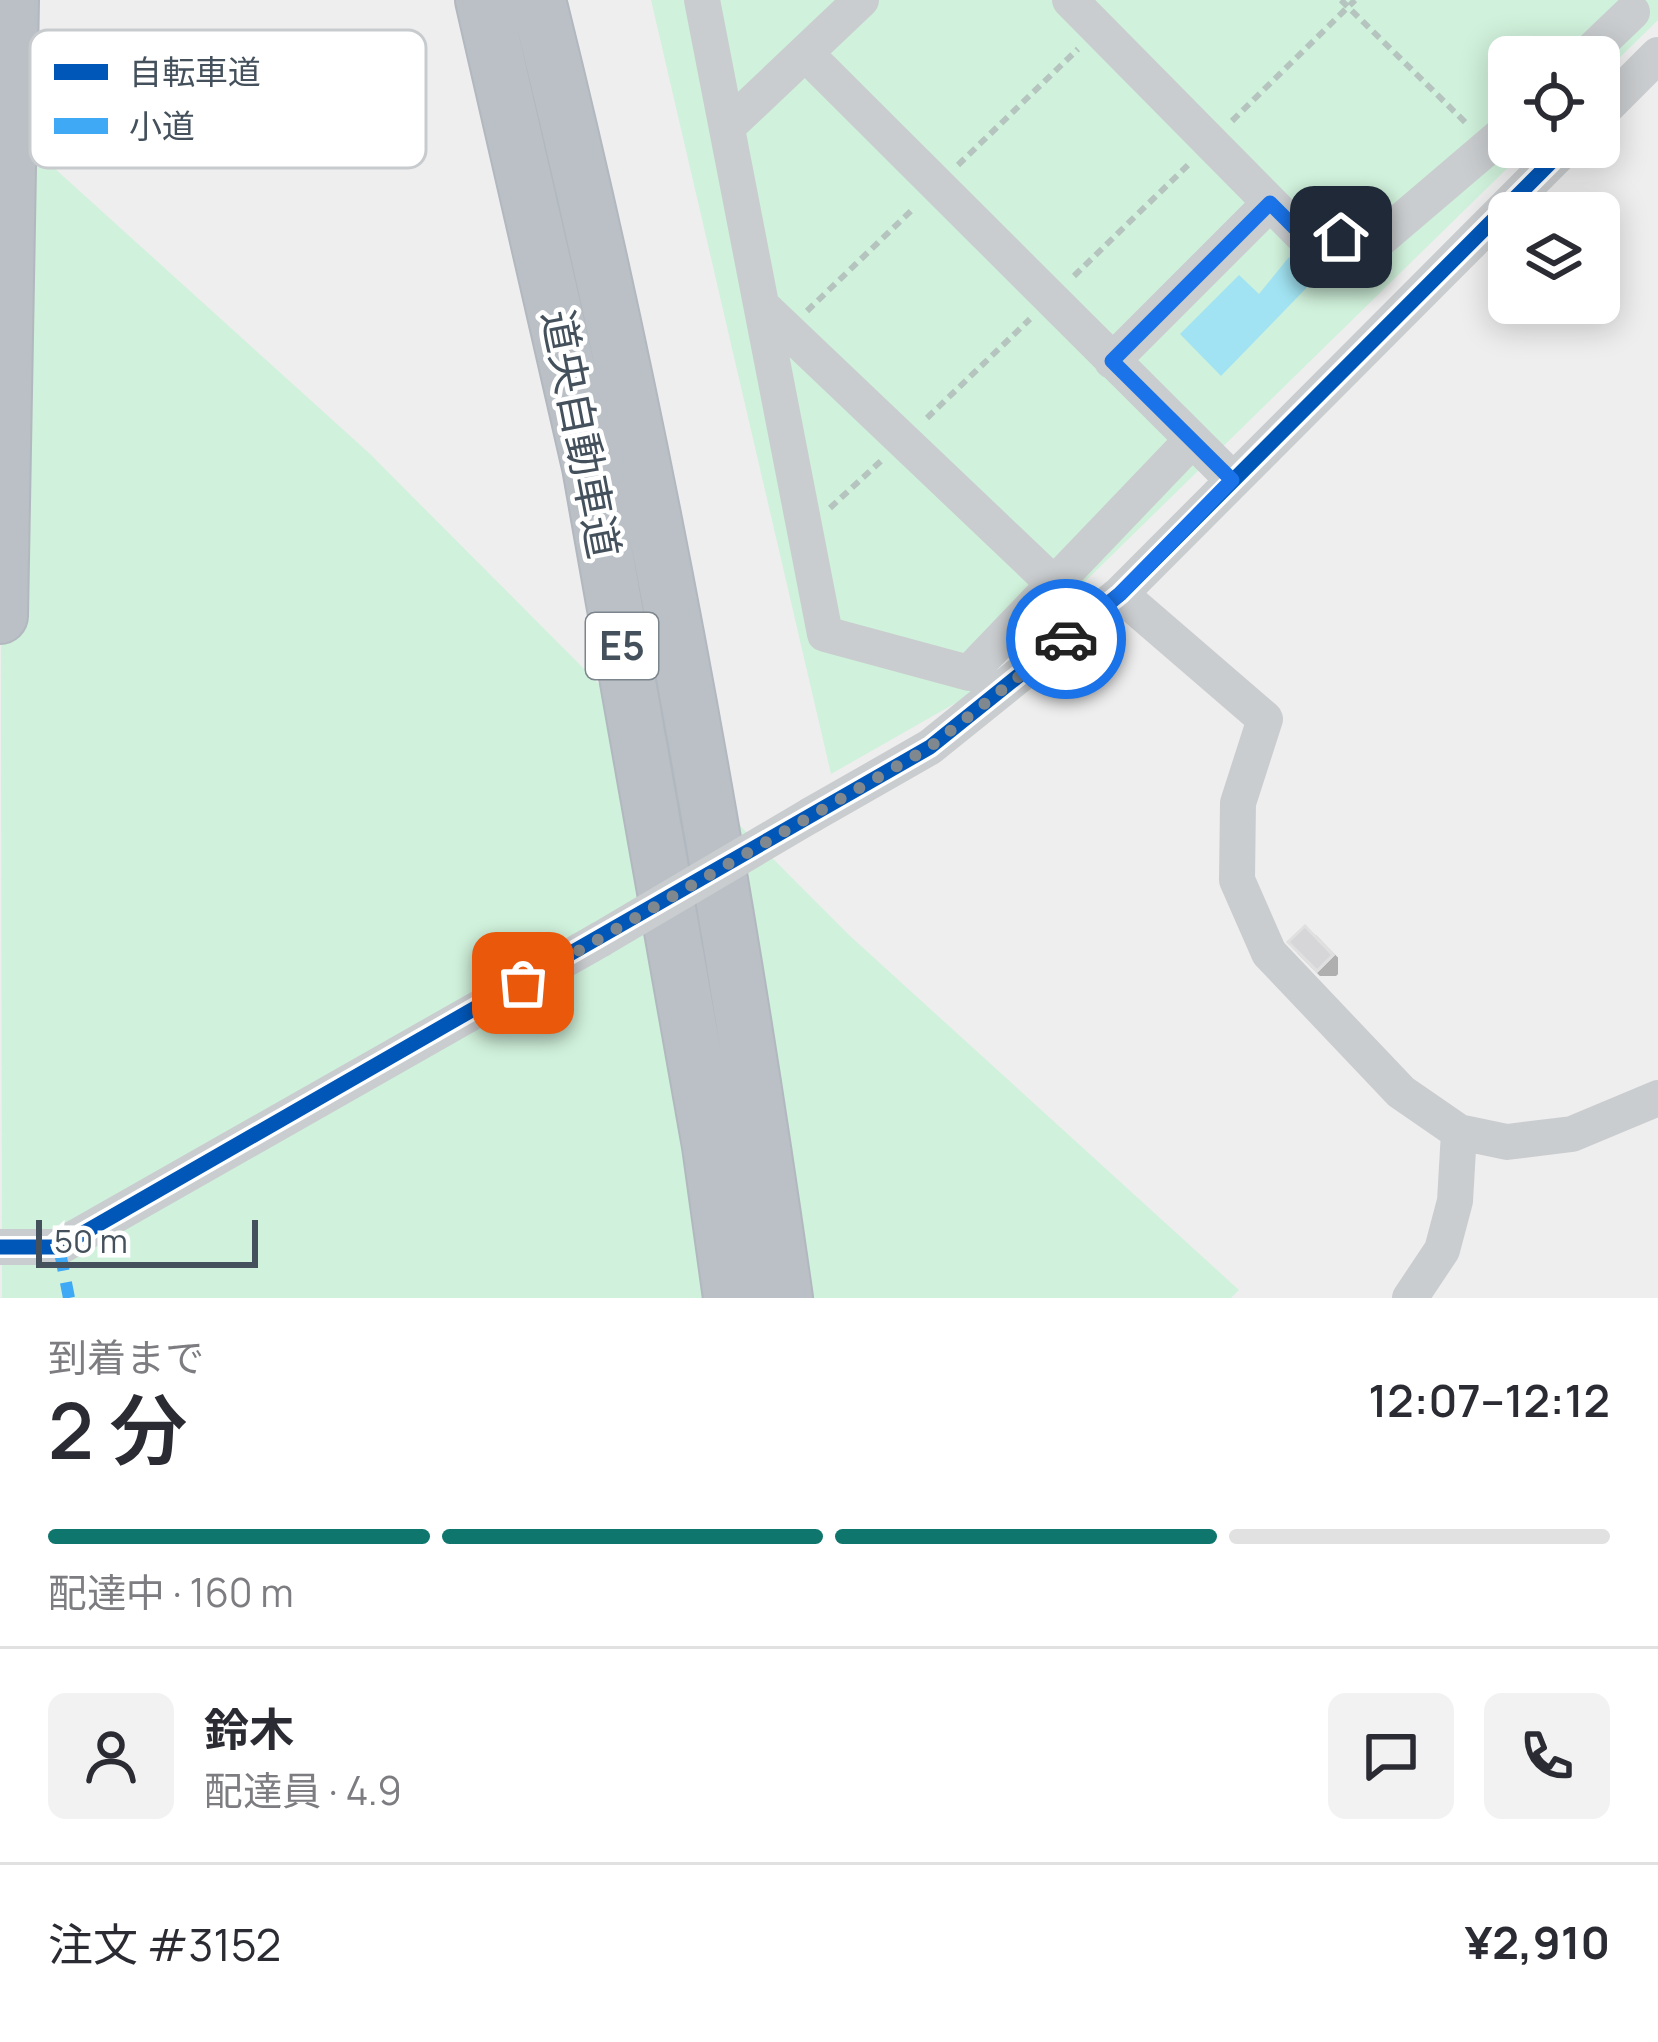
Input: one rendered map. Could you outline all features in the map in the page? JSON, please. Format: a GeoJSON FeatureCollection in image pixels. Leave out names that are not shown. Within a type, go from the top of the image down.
{"type":"FeatureCollection","features":[{"type":"Feature","properties":{"kind":"highway"},"geometry":{"type":"LineString","coordinates":[[0,616],[11,0]]}},
{"type":"Feature","properties":{"kind":"highway","name":"道央自動車道"},"geometry":{"type":"LineString","coordinates":[[483,0],[590,466],[710,1146],[731,1298]]}},
{"type":"Feature","properties":{"kind":"highway","name":"道央自動車道"},"geometry":{"type":"LineString","coordinates":[[538,0],[571,130],[705,783],[784,1298]]}},
{"type":"Feature","properties":{"kind":"street"},"geometry":{"type":"LineString","coordinates":[[702,0],[825,634],[970,673],[1192,440]]}},
{"type":"Feature","properties":{"kind":"street"},"geometry":{"type":"LineString","coordinates":[[727,127],[861,0]]}},
{"type":"Feature","properties":{"kind":"street"},"geometry":{"type":"LineString","coordinates":[[1070,0],[1302,235],[1380,239],[1488,148]]}},
{"type":"Feature","properties":{"kind":"street"},"geometry":{"type":"LineString","coordinates":[[1602,36],[1626,6],[1658,38]]}},
{"type":"Feature","properties":{"kind":"street"},"geometry":{"type":"LineString","coordinates":[[806,54],[1232,480]]}},
{"type":"Feature","properties":{"kind":"street"},"geometry":{"type":"LineString","coordinates":[[1620,93],[1658,56]]}},
{"type":"Feature","properties":{"kind":"street"},"geometry":{"type":"LineString","coordinates":[[0,1247],[59,1246],[930,747],[1120,594],[1545,168]]}},
{"type":"Feature","properties":{"kind":"street"},"geometry":{"type":"LineString","coordinates":[[1112,361],[1270,203]]}},
{"type":"Feature","properties":{"kind":"street"},"geometry":{"type":"LineString","coordinates":[[764,308],[1054,584]]}},
{"type":"Feature","properties":{"kind":"street"},"geometry":{"type":"LineString","coordinates":[[1120,594],[1265,719],[1238,803],[1237,880],[1268,953],[1401,1092],[1459,1132],[1507,1142],[1573,1134],[1658,1098]]}},
{"type":"Feature","properties":{"kind":"street"},"geometry":{"type":"LineString","coordinates":[[1410,1298],[1442,1250],[1455,1201],[1459,1132]]}},
{"type":"Feature","properties":{"kind":"path"},"geometry":{"type":"LineString","coordinates":[[806,531],[1051,299],[1348,2],[1488,127]]}},
{"type":"Feature","properties":{"kind":"green space"},"geometry":{"type":"Polygon","coordinates":[[[651,0],[1658,0],[1658,20],[1620,57],[1620,36],[1488,36],[1488,168],[1508,168],[968,696],[831,774],[651,0]]]}},
{"type":"Feature","properties":{"kind":"green space"},"geometry":{"type":"Polygon","coordinates":[[[0,119],[30,146],[30,168],[54,168],[369,453],[849,935],[1239,1290],[1231,1298],[2,1298],[0,119]]]}},
{"type":"Feature","properties":{"kind":"water"},"geometry":{"type":"Polygon","coordinates":[[[1289,257],[1316,278],[1221,376],[1180,334],[1239,275],[1259,294],[1289,257]]]}},
{"type":"Feature","properties":{"kind":"building"},"geometry":{"type":"Polygon","coordinates":[[[1305,926],[1333,955],[1317,971],[1288,942],[1305,926]]]}},
{"type":"Feature","properties":{"kind":"marked path"},"geometry":{"type":"LineString","coordinates":[[59,1247],[69,1298]]}},
{"type":"Feature","properties":{"kind":"cycle path"},"geometry":{"type":"LineString","coordinates":[[0,1247],[59,1247],[930,747],[1120,594],[1545,168]]}},
{"type":"Feature","properties":{"kind":"way so far"},"geometry":{"type":"LineString","coordinates":[[523,983],[930,747],[1066,639]]}},
{"type":"Feature","properties":{"kind":"route"},"geometry":{"type":"LineString","coordinates":[[1066,639],[1120,594],[1232,480],[1112,361],[1270,203],[1302,235],[1341,237]]}}]}
